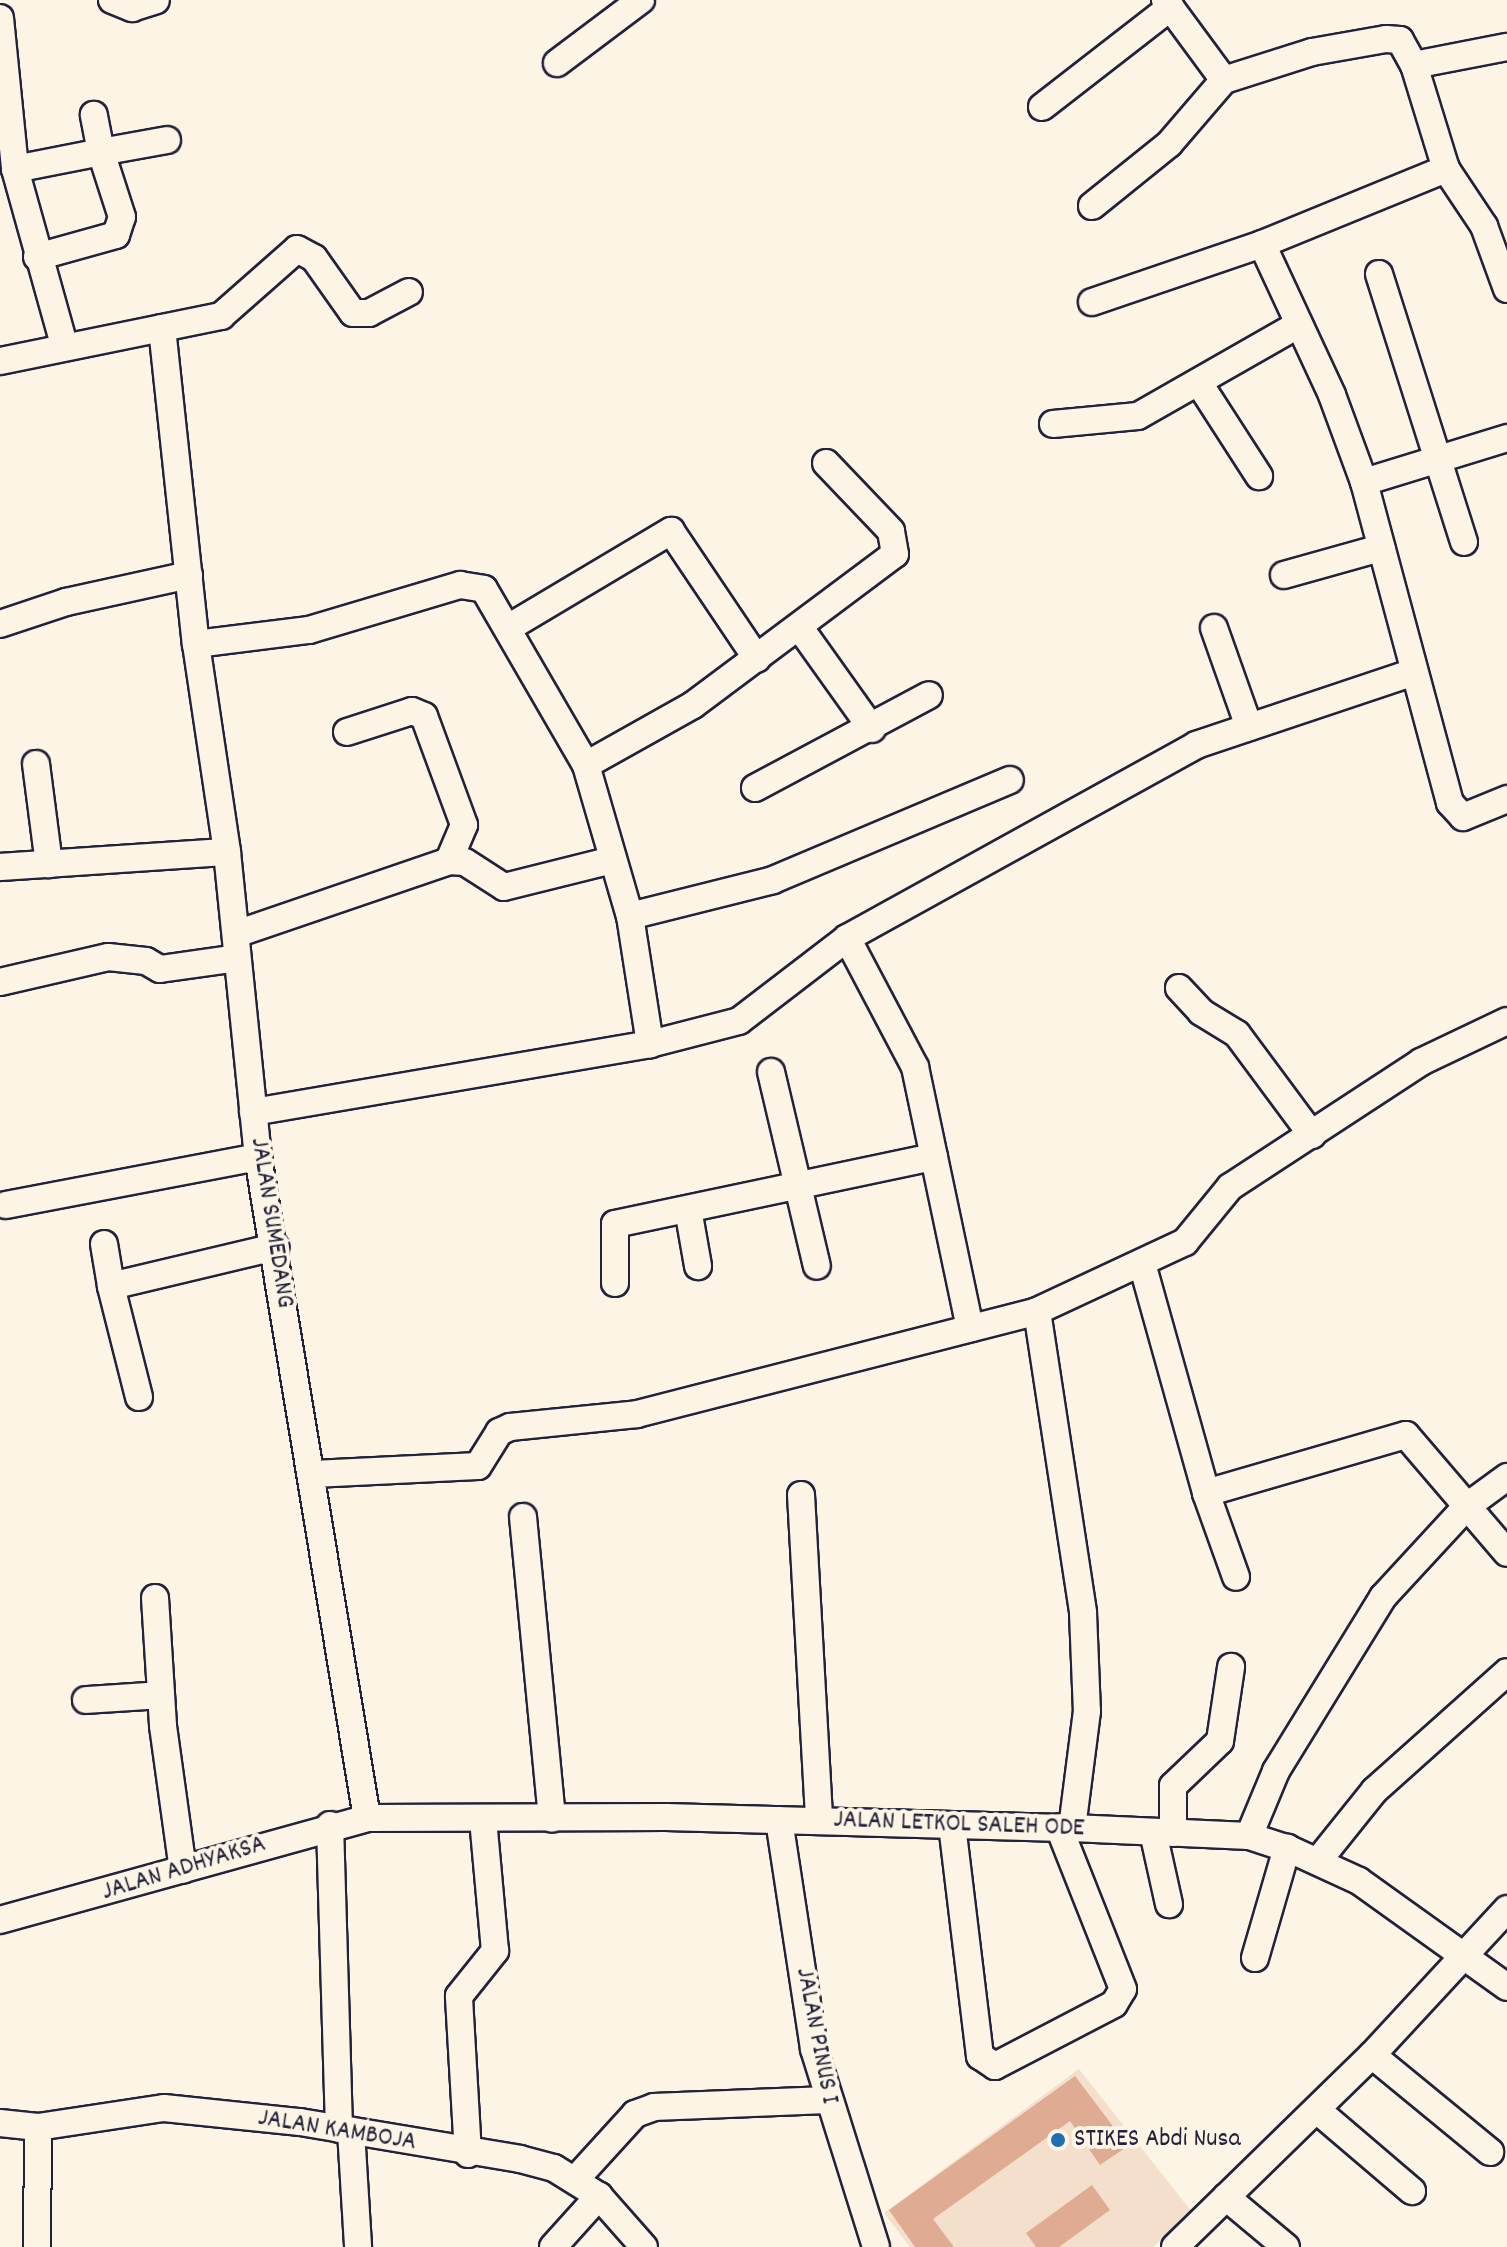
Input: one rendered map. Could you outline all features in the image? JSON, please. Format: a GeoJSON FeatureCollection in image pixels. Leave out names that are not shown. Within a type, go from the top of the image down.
{"type":"FeatureCollection","features":[{"type":"Feature","properties":{"kind":"street"},"geometry":{"type":"LineString","coordinates":[[112,0],[132,8],[156,0]]}},
{"type":"Feature","properties":{"kind":"street"},"geometry":{"type":"LineString","coordinates":[[557,63],[641,0]]}},
{"type":"Feature","properties":{"kind":"street"},"geometry":{"type":"LineString","coordinates":[[1042,107],[1168,3],[1224,80]]}},
{"type":"Feature","properties":{"kind":"street"},"geometry":{"type":"LineString","coordinates":[[0,18],[15,169],[37,257],[64,345]]}},
{"type":"Feature","properties":{"kind":"street"},"geometry":{"type":"LineString","coordinates":[[1092,206],[1169,144],[1224,80],[1312,52],[1386,39],[1400,40],[1414,65],[1446,169],[1484,226],[1507,289]]}},
{"type":"Feature","properties":{"kind":"street"},"geometry":{"type":"LineString","coordinates":[[1414,65],[1507,47]]}},
{"type":"Feature","properties":{"kind":"street"},"geometry":{"type":"LineString","coordinates":[[37,257],[122,229],[94,115]]}},
{"type":"Feature","properties":{"kind":"street"},"geometry":{"type":"LineString","coordinates":[[15,169],[167,140]]}},
{"type":"Feature","properties":{"kind":"street"},"geometry":{"type":"LineString","coordinates":[[1092,302],[1262,244],[1446,169]]}},
{"type":"Feature","properties":{"kind":"street"},"geometry":{"type":"LineString","coordinates":[[1262,244],[1299,324],[1364,482],[1454,812],[1463,817],[1507,799]]}},
{"type":"Feature","properties":{"kind":"street"},"geometry":{"type":"LineString","coordinates":[[0,361],[64,345],[227,313],[297,249],[314,258],[353,313],[369,313],[409,292]]}},
{"type":"Feature","properties":{"kind":"street"},"geometry":{"type":"LineString","coordinates":[[1379,274],[1464,542]]}},
{"type":"Feature","properties":{"kind":"street"},"geometry":{"type":"LineString","coordinates":[[1053,424],[1138,416],[1299,324]]}},
{"type":"Feature","properties":{"kind":"street","name":"JALAN SUMEDANG"},"geometry":{"type":"LineString","coordinates":[[162,328],[196,644],[238,946],[258,1157],[313,1474],[367,1818]]}},
{"type":"Feature","properties":{"kind":"street"},"geometry":{"type":"LineString","coordinates":[[1199,383],[1259,476]]}},
{"type":"Feature","properties":{"kind":"street"},"geometry":{"type":"LineString","coordinates":[[1364,482],[1507,438]]}},
{"type":"Feature","properties":{"kind":"street"},"geometry":{"type":"LineString","coordinates":[[586,765],[693,705],[895,554],[891,531],[826,463]]}},
{"type":"Feature","properties":{"kind":"street"},"geometry":{"type":"LineString","coordinates":[[508,628],[671,531],[757,659]]}},
{"type":"Feature","properties":{"kind":"street"},"geometry":{"type":"LineString","coordinates":[[1284,575],[1381,548]]}},
{"type":"Feature","properties":{"kind":"street"},"geometry":{"type":"LineString","coordinates":[[0,624],[66,602],[189,575]]}},
{"type":"Feature","properties":{"kind":"street"},"geometry":{"type":"LineString","coordinates":[[196,644],[309,630],[469,584],[484,589],[586,765],[630,916],[650,1044]]}},
{"type":"Feature","properties":{"kind":"street"},"geometry":{"type":"LineString","coordinates":[[800,628],[872,729]]}},
{"type":"Feature","properties":{"kind":"street"},"geometry":{"type":"LineString","coordinates":[[1214,628],[1249,727]]}},
{"type":"Feature","properties":{"kind":"street"},"geometry":{"type":"LineString","coordinates":[[253,1112],[650,1044],[751,1016],[847,938],[1065,813],[1196,745],[1414,672]]}},
{"type":"Feature","properties":{"kind":"street"},"geometry":{"type":"LineString","coordinates":[[755,788],[872,729],[929,695]]}},
{"type":"Feature","properties":{"kind":"street"},"geometry":{"type":"LineString","coordinates":[[347,732],[412,711],[424,716],[464,825],[449,861]]}},
{"type":"Feature","properties":{"kind":"street"},"geometry":{"type":"LineString","coordinates":[[36,764],[49,864]]}},
{"type":"Feature","properties":{"kind":"street"},"geometry":{"type":"LineString","coordinates":[[630,916],[773,880],[1010,780]]}},
{"type":"Feature","properties":{"kind":"street"},"geometry":{"type":"LineString","coordinates":[[0,867],[227,852]]}},
{"type":"Feature","properties":{"kind":"street"},"geometry":{"type":"LineString","coordinates":[[0,982],[108,957],[146,961],[160,969],[238,946],[449,861],[465,862],[504,887],[612,860]]}},
{"type":"Feature","properties":{"kind":"street"},"geometry":{"type":"LineString","coordinates":[[847,938],[903,1036],[934,1157],[970,1328]]}},
{"type":"Feature","properties":{"kind":"street"},"geometry":{"type":"LineString","coordinates":[[1179,988],[1201,1012],[1237,1034],[1312,1135]]}},
{"type":"Feature","properties":{"kind":"street"},"geometry":{"type":"LineString","coordinates":[[313,1474],[478,1466],[499,1432],[510,1427],[637,1414],[1037,1311],[1143,1267],[1196,1232],[1230,1187],[1421,1062],[1507,1021]]}},
{"type":"Feature","properties":{"kind":"street"},"geometry":{"type":"LineString","coordinates":[[771,1072],[796,1188],[817,1266]]}},
{"type":"Feature","properties":{"kind":"street"},"geometry":{"type":"LineString","coordinates":[[6,1205],[258,1157]]}},
{"type":"Feature","properties":{"kind":"street"},"geometry":{"type":"LineString","coordinates":[[615,1283],[615,1224],[934,1157]]}},
{"type":"Feature","properties":{"kind":"street"},"geometry":{"type":"LineString","coordinates":[[688,1209],[698,1266]]}},
{"type":"Feature","properties":{"kind":"street"},"geometry":{"type":"LineString","coordinates":[[104,1244],[111,1286],[139,1397]]}},
{"type":"Feature","properties":{"kind":"street"},"geometry":{"type":"LineString","coordinates":[[111,1286],[275,1247]]}},
{"type":"Feature","properties":{"kind":"street"},"geometry":{"type":"LineString","coordinates":[[1143,1267],[1206,1493],[1236,1577]]}},
{"type":"Feature","properties":{"kind":"street"},"geometry":{"type":"LineString","coordinates":[[952,1825],[980,2056],[995,2066],[1114,2004],[1123,1989],[1066,1828],[1087,1711],[1083,1613],[1037,1311]]}},
{"type":"Feature","properties":{"kind":"street"},"geometry":{"type":"LineString","coordinates":[[1206,1493],[1406,1435],[1507,1553]]}},
{"type":"Feature","properties":{"kind":"street"},"geometry":{"type":"LineString","coordinates":[[1249,1836],[1276,1771],[1383,1597],[1466,1507],[1507,1477]]}},
{"type":"Feature","properties":{"kind":"street"},"geometry":{"type":"LineString","coordinates":[[801,1495],[819,1820]]}},
{"type":"Feature","properties":{"kind":"street"},"geometry":{"type":"LineString","coordinates":[[523,1517],[552,1819]]}},
{"type":"Feature","properties":{"kind":"street"},"geometry":{"type":"LineString","coordinates":[[155,1598],[161,1695],[183,1870]]}},
{"type":"Feature","properties":{"kind":"street"},"geometry":{"type":"LineString","coordinates":[[1169,1904],[1163,1832],[1173,1786],[1220,1741],[1231,1667]]}},
{"type":"Feature","properties":{"kind":"street"},"geometry":{"type":"LineString","coordinates":[[1318,1861],[1374,1791],[1507,1672]]}},
{"type":"Feature","properties":{"kind":"street"},"geometry":{"type":"LineString","coordinates":[[86,1700],[161,1695]]}},
{"type":"Feature","properties":{"kind":"street","name":"JALAN LETKOL SALEH ODE"},"geometry":{"type":"LineString","coordinates":[[367,1818],[819,1820],[1249,1836],[1318,1861],[1463,1954],[1507,1987]]}},
{"type":"Feature","properties":{"kind":"street","name":"JALAN ADHYAKSA"},"geometry":{"type":"LineString","coordinates":[[0,1920],[183,1870],[330,1825],[367,1818]]}},
{"type":"Feature","properties":{"kind":"street"},"geometry":{"type":"LineString","coordinates":[[468,2154],[459,1996],[495,1951],[483,1820]]}},
{"type":"Feature","properties":{"kind":"street","name":"JALAN PINUS I"},"geometry":{"type":"LineString","coordinates":[[779,1820],[827,2100],[876,2247]]}},
{"type":"Feature","properties":{"kind":"street"},"geometry":{"type":"LineString","coordinates":[[330,1825],[345,2130],[358,2247]]}},
{"type":"Feature","properties":{"kind":"street"},"geometry":{"type":"LineString","coordinates":[[1255,1958],[1287,1848]]}},
{"type":"Feature","properties":{"kind":"street"},"geometry":{"type":"LineString","coordinates":[[1175,2247],[1372,2055],[1507,1909]]}},
{"type":"Feature","properties":{"kind":"street"},"geometry":{"type":"LineString","coordinates":[[1372,2055],[1490,2152]]}},
{"type":"Feature","properties":{"kind":"street"},"geometry":{"type":"LineString","coordinates":[[575,2180],[635,2114],[654,2107],[827,2100]]}},
{"type":"Feature","properties":{"kind":"street","name":"JALAN KAMBOJA"},"geometry":{"type":"LineString","coordinates":[[2,2127],[38,2127],[164,2108],[345,2130],[468,2154],[520,2159],[575,2180],[599,2196],[644,2247]]}},
{"type":"Feature","properties":{"kind":"street"},"geometry":{"type":"LineString","coordinates":[[1317,2110],[1412,2191]]}},
{"type":"Feature","properties":{"kind":"street"},"geometry":{"type":"LineString","coordinates":[[37,2247],[38,2127]]}},
{"type":"Feature","properties":{"kind":"street"},"geometry":{"type":"LineString","coordinates":[[553,2247],[599,2196]]}},
{"type":"Feature","properties":{"kind":"street"},"geometry":{"type":"LineString","coordinates":[[1226,2197],[1286,2247]]}},
{"type":"Feature","properties":{"kind":"shaded area","name":"STIKES Abdi Nusa"},"geometry":{"type":"Polygon","coordinates":[[[1079,2069],[1192,2212],[1153,2247],[910,2247],[884,2213],[1079,2069]]]}},
{"type":"Feature","properties":{"kind":"building"},"geometry":{"type":"Polygon","coordinates":[[[1075,2076],[1128,2146],[1100,2165],[1070,2121],[933,2219],[954,2247],[915,2247],[889,2210],[1075,2076]]]}},
{"type":"Feature","properties":{"kind":"building"},"geometry":{"type":"Polygon","coordinates":[[[1092,2185],[1110,2210],[1059,2247],[1036,2247],[1026,2233],[1092,2185]]]}},
{"type":"Feature","properties":{"kind":"place","name":"STIKES Abdi Nusa"},"geometry":{"type":"Point","coordinates":[1058,2140]}}]}
